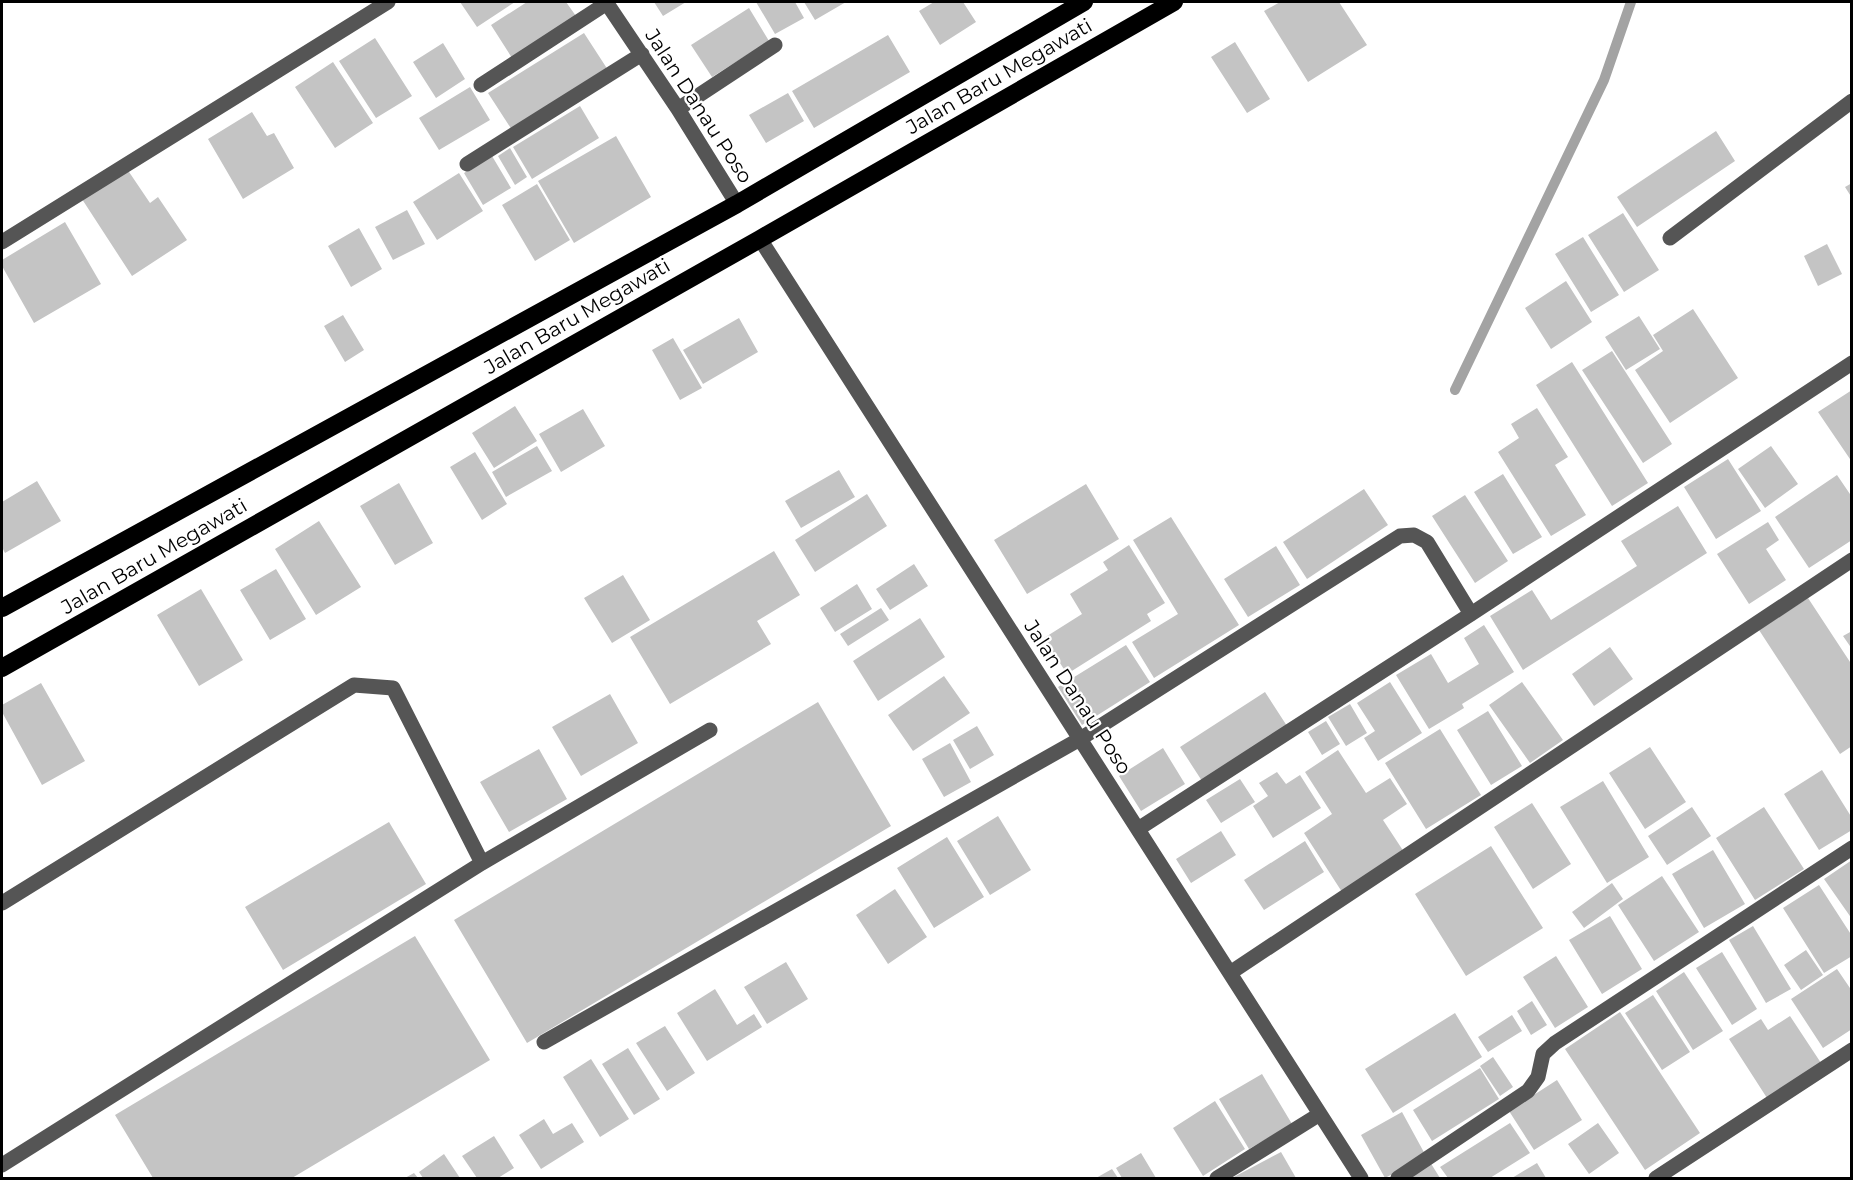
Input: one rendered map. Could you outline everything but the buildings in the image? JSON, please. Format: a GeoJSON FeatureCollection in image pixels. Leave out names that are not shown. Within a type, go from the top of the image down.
{"type":"FeatureCollection","features":[{"type":"Feature","properties":{"kind":"highway","name":"Jalan Baru Megawati"},"geometry":{"type":"LineString","coordinates":[[2,608],[737,204],[1084,2]]}},
{"type":"Feature","properties":{"kind":"highway","name":"Jalan Baru Megawati"},"geometry":{"type":"LineString","coordinates":[[2,669],[1174,2]]}},
{"type":"Feature","properties":{"kind":"street"},"geometry":{"type":"LineString","coordinates":[[2,242],[388,2]]}},
{"type":"Feature","properties":{"kind":"street"},"geometry":{"type":"LineString","coordinates":[[481,85],[606,2]]}},
{"type":"Feature","properties":{"kind":"street","name":"Jalan Danau Poso"},"geometry":{"type":"LineString","coordinates":[[606,2],[678,109],[737,204]]}},
{"type":"Feature","properties":{"kind":"street"},"geometry":{"type":"LineString","coordinates":[[678,109],[775,45]]}},
{"type":"Feature","properties":{"kind":"street"},"geometry":{"type":"LineString","coordinates":[[467,164],[642,54]]}},
{"type":"Feature","properties":{"kind":"street"},"geometry":{"type":"LineString","coordinates":[[1670,238],[1851,101]]}},
{"type":"Feature","properties":{"kind":"street","name":"Jalan Danau Poso"},"geometry":{"type":"LineString","coordinates":[[760,238],[1361,1179]]}},
{"type":"Feature","properties":{"kind":"street"},"geometry":{"type":"LineString","coordinates":[[1138,829],[1471,614],[1851,363]]}},
{"type":"Feature","properties":{"kind":"street"},"geometry":{"type":"LineString","coordinates":[[544,1042],[1080,739],[1400,537],[1414,535],[1426,542],[1471,614]]}},
{"type":"Feature","properties":{"kind":"street"},"geometry":{"type":"LineString","coordinates":[[1230,973],[1851,560]]}},
{"type":"Feature","properties":{"kind":"street"},"geometry":{"type":"LineString","coordinates":[[2,903],[354,686],[393,688],[482,863]]}},
{"type":"Feature","properties":{"kind":"street"},"geometry":{"type":"LineString","coordinates":[[2,1165],[482,863],[710,730]]}},
{"type":"Feature","properties":{"kind":"street"},"geometry":{"type":"LineString","coordinates":[[1398,1179],[1528,1091],[1538,1077],[1543,1054],[1556,1043],[1851,848]]}},
{"type":"Feature","properties":{"kind":"street"},"geometry":{"type":"LineString","coordinates":[[1656,1179],[1851,1050]]}},
{"type":"Feature","properties":{"kind":"street"},"geometry":{"type":"LineString","coordinates":[[1217,1179],[1320,1114]]}},
{"type":"Feature","properties":{"kind":"waterway"},"geometry":{"type":"LineString","coordinates":[[1455,390],[1604,80],[1631,2]]}}]}
